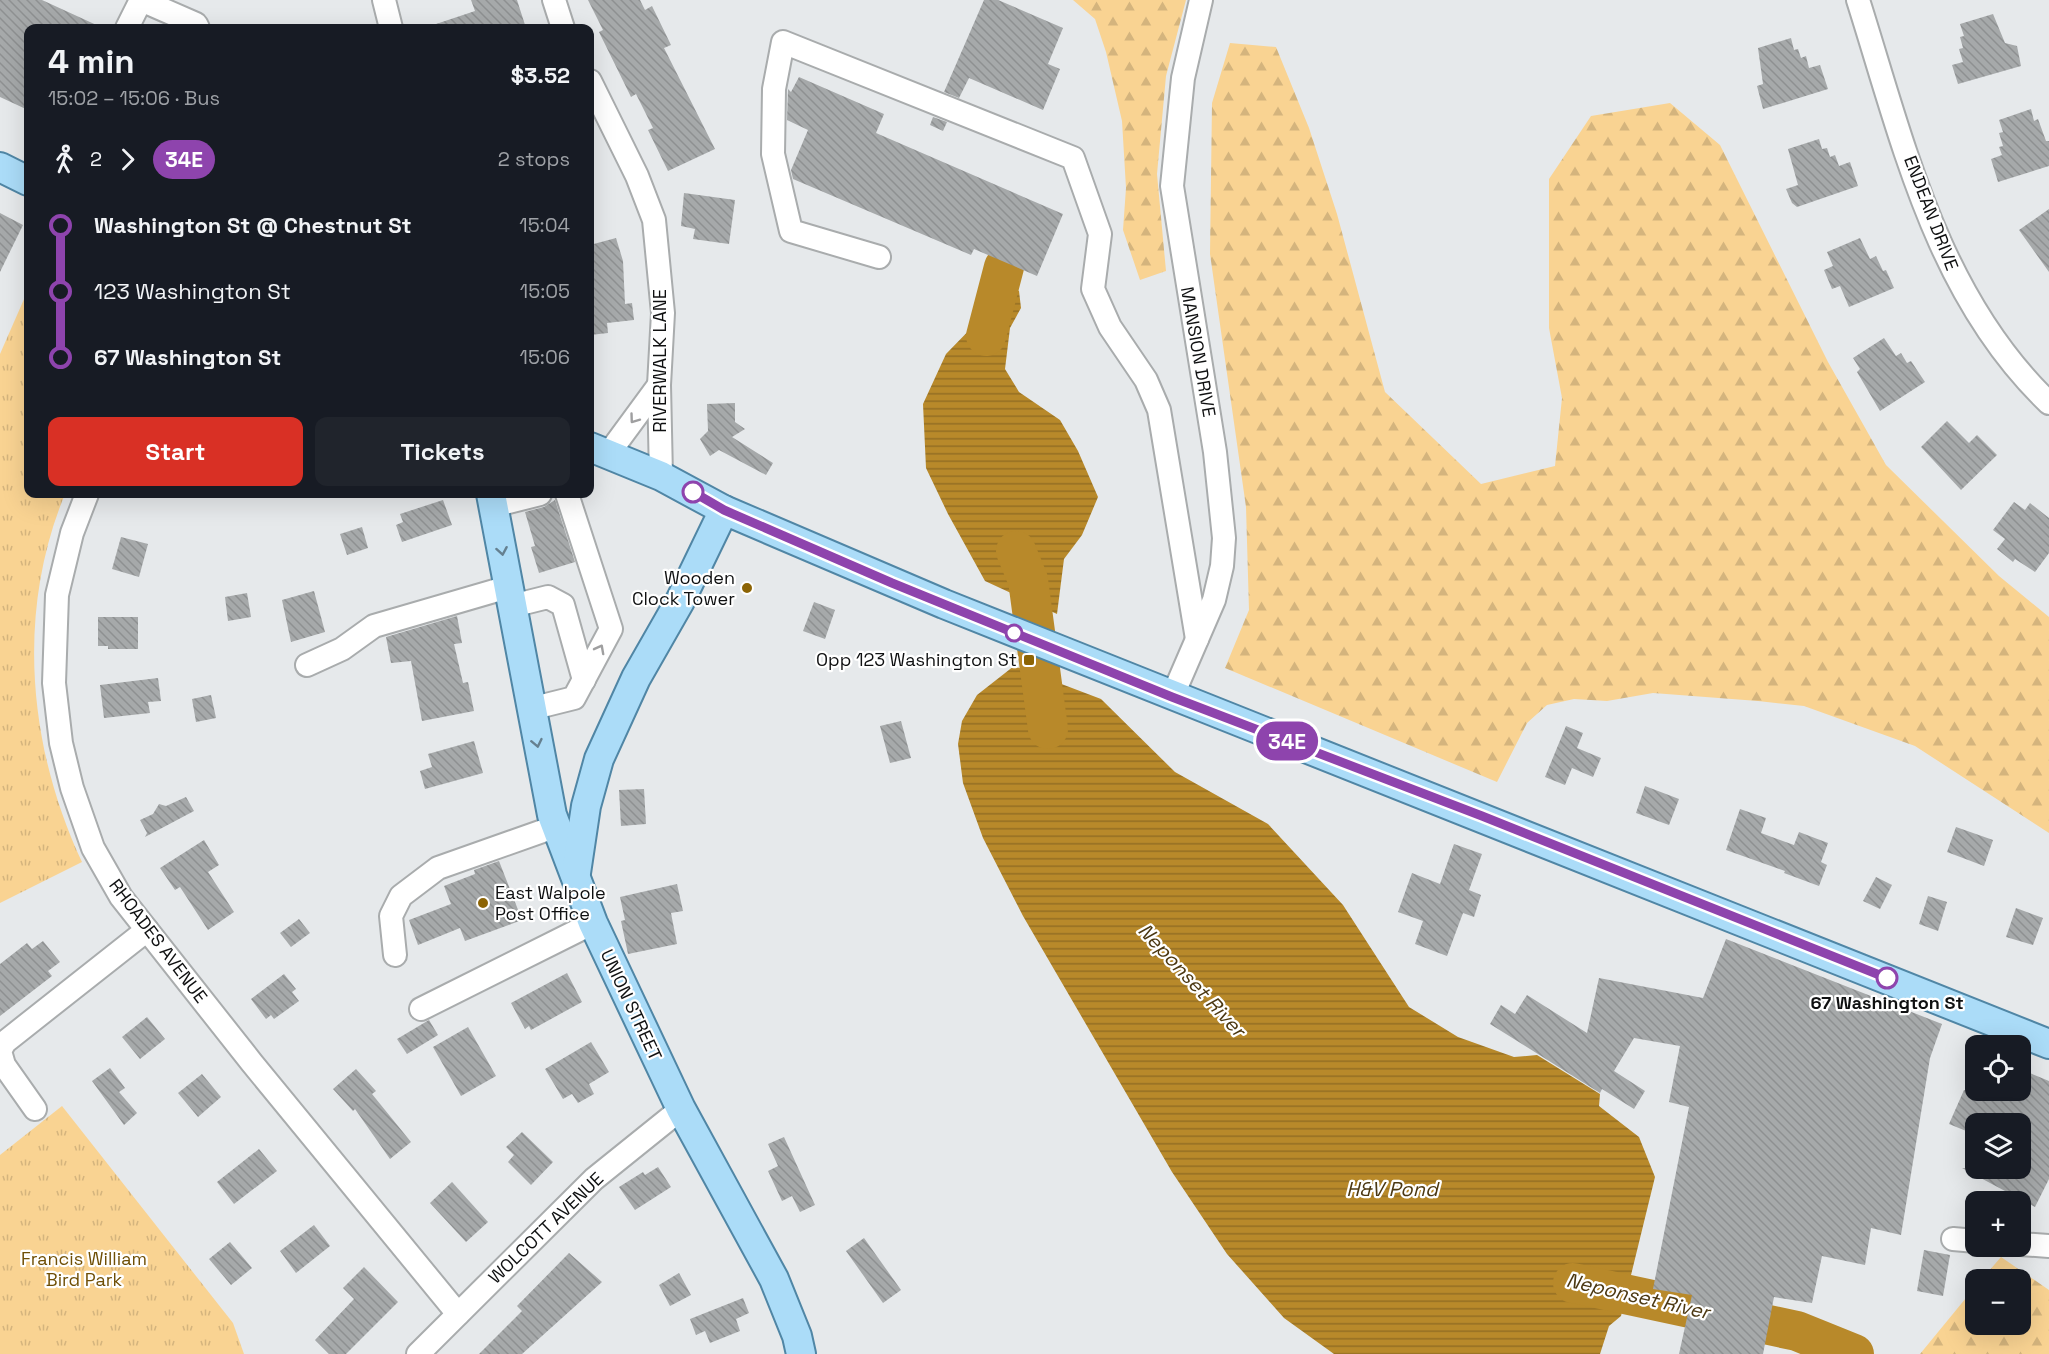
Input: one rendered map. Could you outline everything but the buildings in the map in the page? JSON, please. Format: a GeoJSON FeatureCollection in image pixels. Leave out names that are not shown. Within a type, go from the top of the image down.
{"type":"FeatureCollection","features":[{"type":"Feature","properties":{"kind":"main road"},"geometry":{"type":"LineString","coordinates":[[0,167],[24,179]]}},
{"type":"Feature","properties":{"kind":"main road"},"geometry":{"type":"LineString","coordinates":[[599,450],[661,476],[724,510],[944,604],[1172,697],[1493,820],[2049,1044]]}},
{"type":"Feature","properties":{"kind":"main road","name":"UNION STREET"},"geometry":{"type":"LineString","coordinates":[[492,500],[530,709],[556,826],[576,873],[593,923],[681,1109],[774,1279],[797,1336],[801,1354]]}},
{"type":"Feature","properties":{"kind":"main road"},"geometry":{"type":"LineString","coordinates":[[576,873],[586,806],[599,759],[636,678],[680,601],[724,510]]}},
{"type":"Feature","properties":{"kind":"street"},"geometry":{"type":"LineString","coordinates":[[129,24],[141,0],[196,24]]}},
{"type":"Feature","properties":{"kind":"street"},"geometry":{"type":"LineString","coordinates":[[384,0],[390,24]]}},
{"type":"Feature","properties":{"kind":"street"},"geometry":{"type":"LineString","coordinates":[[554,0],[562,24]]}},
{"type":"Feature","properties":{"kind":"street","name":"MANSION DRIVE"},"geometry":{"type":"LineString","coordinates":[[1172,697],[1214,600],[1222,566],[1224,538],[1215,452],[1172,186],[1183,78],[1201,0]]}},
{"type":"Feature","properties":{"kind":"street","name":"ENDEAN DRIVE"},"geometry":{"type":"LineString","coordinates":[[1858,0],[1932,227],[1954,275],[1981,320],[2012,362],[2049,403]]}},
{"type":"Feature","properties":{"kind":"street"},"geometry":{"type":"LineString","coordinates":[[879,257],[791,231],[773,154],[774,89],[783,42],[1073,158],[1100,234],[1093,290],[1110,327],[1146,380],[1159,410],[1197,639]]}},
{"type":"Feature","properties":{"kind":"street","name":"RIVERWALK LANE"},"geometry":{"type":"LineString","coordinates":[[594,89],[637,176],[654,220],[663,313],[659,385],[661,476]]}},
{"type":"Feature","properties":{"kind":"street"},"geometry":{"type":"LineString","coordinates":[[599,450],[659,385]]}},
{"type":"Feature","properties":{"kind":"street","name":"RHOADES AVENUE"},"geometry":{"type":"LineString","coordinates":[[85,498],[72,533],[57,596],[54,683],[62,743],[72,788],[93,848],[121,897],[458,1314]]}},
{"type":"Feature","properties":{"kind":"street"},"geometry":{"type":"LineString","coordinates":[[492,500],[508,498]]}},
{"type":"Feature","properties":{"kind":"street"},"geometry":{"type":"LineString","coordinates":[[530,709],[574,698],[611,628],[568,498]]}},
{"type":"Feature","properties":{"kind":"street"},"geometry":{"type":"LineString","coordinates":[[307,665],[342,649],[375,626],[510,596],[548,597],[563,605],[584,680]]}},
{"type":"Feature","properties":{"kind":"street"},"geometry":{"type":"LineString","coordinates":[[395,955],[391,916],[402,896],[438,868],[556,826]]}},
{"type":"Feature","properties":{"kind":"street"},"geometry":{"type":"LineString","coordinates":[[421,1009],[593,923]]}},
{"type":"Feature","properties":{"kind":"street"},"geometry":{"type":"LineString","coordinates":[[36,1109],[4,1065],[0,1051],[5,1042],[147,930]]}},
{"type":"Feature","properties":{"kind":"street","name":"WOLCOTT AVENUE"},"geometry":{"type":"LineString","coordinates":[[418,1354],[594,1179],[681,1109]]}},
{"type":"Feature","properties":{"kind":"street"},"geometry":{"type":"LineString","coordinates":[[2031,1245],[2049,1246]]}},
{"type":"Feature","properties":{"kind":"green space"},"geometry":{"type":"Polygon","coordinates":[[[1073,0],[1186,0],[1166,76],[1157,174],[1166,271],[1140,280],[1123,230],[1126,188],[1122,121],[1106,52],[1095,19],[1073,0]]]}},
{"type":"Feature","properties":{"kind":"green space"},"geometry":{"type":"Polygon","coordinates":[[[1230,43],[1276,47],[1309,128],[1337,214],[1385,392],[1481,484],[1555,466],[1562,398],[1549,328],[1549,179],[1591,116],[1670,103],[1720,145],[1828,362],[1886,465],[1999,576],[2049,617],[2049,833],[1915,746],[1804,706],[1653,693],[1607,701],[1574,699],[1547,705],[1527,723],[1497,782],[1225,668],[1249,610],[1246,507],[1210,254],[1212,103],[1230,43]]]}},
{"type":"Feature","properties":{"kind":"green space"},"geometry":{"type":"Polygon","coordinates":[[[24,299],[24,498],[64,498],[49,539],[39,585],[35,632],[35,679],[40,726],[50,773],[64,818],[82,862],[0,903],[0,354],[24,299]]]}},
{"type":"Feature","properties":{"kind":"green space","name":"Francis William Bird Park"},"geometry":{"type":"Polygon","coordinates":[[[62,1106],[233,1323],[244,1354],[0,1354],[0,1155],[62,1106]]]}},
{"type":"Feature","properties":{"kind":"green space"},"geometry":{"type":"Polygon","coordinates":[[[2001,1257],[2018,1269],[1991,1269],[2001,1257]]]}},
{"type":"Feature","properties":{"kind":"green space"},"geometry":{"type":"Polygon","coordinates":[[[2031,1278],[2049,1290],[2049,1354],[1920,1354],[1965,1299],[1965,1335],[2031,1335],[2031,1278]]]}},
{"type":"Feature","properties":{"kind":"water"},"geometry":{"type":"Polygon","coordinates":[[[981,276],[1019,291],[1021,308],[1010,328],[1005,369],[1019,392],[1060,420],[1078,451],[1098,497],[1082,535],[1064,559],[1057,614],[985,581],[926,468],[923,404],[946,354],[982,317],[981,276]]]}},
{"type":"Feature","properties":{"kind":"water","name":"H&V Pond"},"geometry":{"type":"Polygon","coordinates":[[[1014,666],[1101,699],[1175,772],[1268,824],[1343,905],[1409,1007],[1458,1037],[1514,1057],[1537,1055],[1600,1094],[1599,1106],[1639,1137],[1655,1177],[1621,1316],[1609,1326],[1600,1354],[1334,1354],[1284,1318],[1227,1254],[1172,1172],[1023,916],[983,838],[963,783],[958,744],[962,721],[977,695],[1014,666]]]}},
{"type":"Feature","properties":{"kind":"waterway","name":"Neponset River"},"geometry":{"type":"LineString","coordinates":[[986,336],[1004,267]]}},
{"type":"Feature","properties":{"kind":"waterway","name":"Neponset River"},"geometry":{"type":"LineString","coordinates":[[1016,551],[1028,580],[1048,729]]}},
{"type":"Feature","properties":{"kind":"waterway","name":"Neponset River"},"geometry":{"type":"LineString","coordinates":[[1573,1283],[1797,1331],[1854,1354]]}},
{"type":"Feature","properties":{"kind":"bus line","name":"34E"},"geometry":{"type":"LineString","coordinates":[[693,492],[724,510],[892,583],[1172,697],[1482,816],[1887,978]]}},
{"type":"Feature","properties":{"kind":"place","name":"Wooden Clock Tower"},"geometry":{"type":"Point","coordinates":[747,588]}},
{"type":"Feature","properties":{"kind":"place","name":"Opp 123 Washington St"},"geometry":{"type":"Point","coordinates":[1029,660]}},
{"type":"Feature","properties":{"kind":"place","name":"East Walpole Post Office"},"geometry":{"type":"Point","coordinates":[483,903]}},
{"type":"Feature","properties":{"kind":"place","name":"67 Washington St"},"geometry":{"type":"Point","coordinates":[1887,978]}}]}
